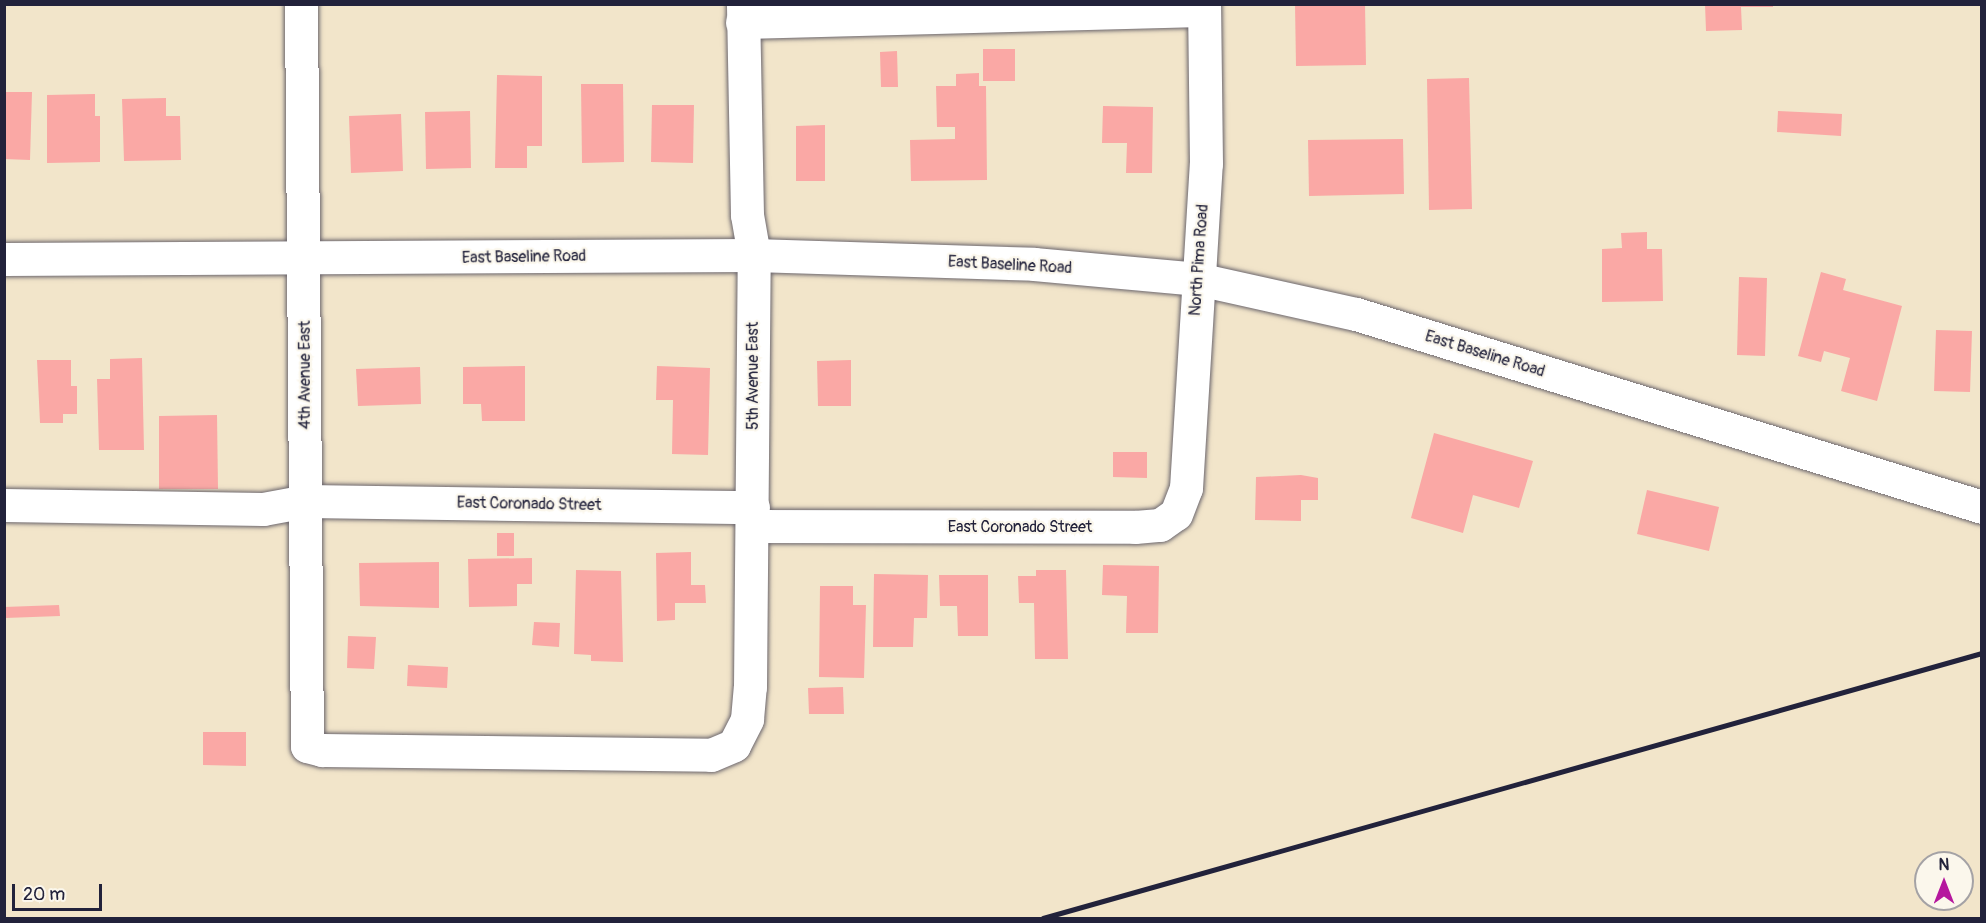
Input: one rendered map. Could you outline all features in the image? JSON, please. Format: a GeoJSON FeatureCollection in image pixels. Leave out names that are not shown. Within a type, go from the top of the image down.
{"type":"FeatureCollection","features":[{"type":"Feature","properties":{"kind":"street","name":"4th Avenue East"},"geometry":{"type":"LineString","coordinates":[[301,4],[307,746],[356,751],[711,755],[734,745]]}},
{"type":"Feature","properties":{"kind":"street"},"geometry":{"type":"LineString","coordinates":[[743,13],[1204,7]]}},
{"type":"Feature","properties":{"kind":"street","name":"North Pima Road"},"geometry":{"type":"LineString","coordinates":[[1176,514],[1186,488],[1206,164],[1204,7]]}},
{"type":"Feature","properties":{"kind":"street","name":"5th Avenue East"},"geometry":{"type":"LineString","coordinates":[[734,745],[747,718],[750,687],[753,516],[754,255],[747,215],[743,13]]}},
{"type":"Feature","properties":{"kind":"street","name":"East Baseline Road"},"geometry":{"type":"LineString","coordinates":[[4,259],[754,255],[1034,264],[1198,279],[1356,314],[1982,507]]}},
{"type":"Feature","properties":{"kind":"street","name":"East Coronado Street"},"geometry":{"type":"LineString","coordinates":[[4,505],[263,509],[306,501],[1135,527],[1160,525],[1176,514]]}},
{"type":"Feature","properties":{"kind":"building"},"geometry":{"type":"Polygon","coordinates":[[[1295,4],[1365,4],[1366,65],[1296,66],[1295,4]]]}},
{"type":"Feature","properties":{"kind":"building"},"geometry":{"type":"Polygon","coordinates":[[[1705,4],[1773,4],[1773,7],[1741,7],[1742,30],[1706,31],[1705,4]]]}},
{"type":"Feature","properties":{"kind":"building"},"geometry":{"type":"Polygon","coordinates":[[[983,49],[1015,49],[1015,81],[983,81],[983,49]]]}},
{"type":"Feature","properties":{"kind":"building"},"geometry":{"type":"Polygon","coordinates":[[[897,51],[898,87],[881,87],[880,52],[897,51]]]}},
{"type":"Feature","properties":{"kind":"building"},"geometry":{"type":"Polygon","coordinates":[[[979,73],[979,86],[986,86],[987,180],[911,181],[910,140],[955,139],[955,127],[937,127],[936,86],[956,86],[956,74],[979,73]]]}},
{"type":"Feature","properties":{"kind":"building"},"geometry":{"type":"Polygon","coordinates":[[[497,75],[542,76],[542,146],[527,146],[527,168],[495,168],[497,75]]]}},
{"type":"Feature","properties":{"kind":"building"},"geometry":{"type":"Polygon","coordinates":[[[1469,78],[1472,209],[1429,210],[1427,79],[1469,78]]]}},
{"type":"Feature","properties":{"kind":"building"},"geometry":{"type":"Polygon","coordinates":[[[581,84],[623,84],[624,162],[582,163],[581,84]]]}},
{"type":"Feature","properties":{"kind":"building"},"geometry":{"type":"Polygon","coordinates":[[[4,92],[32,92],[30,160],[4,159],[4,92]]]}},
{"type":"Feature","properties":{"kind":"building"},"geometry":{"type":"Polygon","coordinates":[[[95,94],[95,116],[100,116],[100,162],[47,163],[47,95],[95,94]]]}},
{"type":"Feature","properties":{"kind":"building"},"geometry":{"type":"Polygon","coordinates":[[[166,98],[166,116],[180,116],[181,160],[124,161],[122,99],[166,98]]]}},
{"type":"Feature","properties":{"kind":"building"},"geometry":{"type":"Polygon","coordinates":[[[652,105],[694,105],[693,163],[651,162],[652,105]]]}},
{"type":"Feature","properties":{"kind":"building"},"geometry":{"type":"Polygon","coordinates":[[[1103,106],[1153,107],[1152,173],[1126,173],[1127,143],[1102,143],[1103,106]]]}},
{"type":"Feature","properties":{"kind":"building"},"geometry":{"type":"Polygon","coordinates":[[[470,111],[471,168],[426,169],[425,112],[470,111]]]}},
{"type":"Feature","properties":{"kind":"building"},"geometry":{"type":"Polygon","coordinates":[[[1778,111],[1842,114],[1841,136],[1777,132],[1778,111]]]}},
{"type":"Feature","properties":{"kind":"building"},"geometry":{"type":"Polygon","coordinates":[[[401,114],[403,171],[351,173],[349,116],[401,114]]]}},
{"type":"Feature","properties":{"kind":"building"},"geometry":{"type":"Polygon","coordinates":[[[825,125],[825,181],[796,181],[796,126],[825,125]]]}},
{"type":"Feature","properties":{"kind":"building"},"geometry":{"type":"Polygon","coordinates":[[[1403,139],[1404,194],[1309,196],[1308,140],[1403,139]]]}},
{"type":"Feature","properties":{"kind":"building"},"geometry":{"type":"Polygon","coordinates":[[[1647,232],[1647,249],[1662,249],[1663,301],[1602,302],[1602,249],[1622,248],[1621,233],[1647,232]]]}},
{"type":"Feature","properties":{"kind":"building"},"geometry":{"type":"Polygon","coordinates":[[[1821,272],[1846,279],[1843,290],[1902,306],[1877,401],[1841,391],[1850,358],[1824,351],[1821,362],[1798,356],[1821,272]]]}},
{"type":"Feature","properties":{"kind":"building"},"geometry":{"type":"Polygon","coordinates":[[[1739,277],[1767,278],[1765,356],[1737,355],[1739,277]]]}},
{"type":"Feature","properties":{"kind":"building"},"geometry":{"type":"Polygon","coordinates":[[[1936,330],[1972,331],[1970,392],[1934,391],[1936,330]]]}},
{"type":"Feature","properties":{"kind":"building"},"geometry":{"type":"Polygon","coordinates":[[[142,358],[144,450],[99,450],[97,379],[110,379],[110,359],[142,358]]]}},
{"type":"Feature","properties":{"kind":"building"},"geometry":{"type":"Polygon","coordinates":[[[37,360],[71,360],[71,386],[77,386],[77,414],[63,414],[63,423],[40,423],[37,360]]]}},
{"type":"Feature","properties":{"kind":"building"},"geometry":{"type":"Polygon","coordinates":[[[851,360],[851,406],[818,406],[817,361],[851,360]]]}},
{"type":"Feature","properties":{"kind":"building"},"geometry":{"type":"Polygon","coordinates":[[[525,366],[525,421],[482,421],[481,404],[463,404],[463,367],[525,366]]]}},
{"type":"Feature","properties":{"kind":"building"},"geometry":{"type":"Polygon","coordinates":[[[657,366],[710,368],[708,455],[672,454],[673,400],[656,400],[657,366]]]}},
{"type":"Feature","properties":{"kind":"building"},"geometry":{"type":"Polygon","coordinates":[[[420,367],[421,404],[358,406],[356,369],[420,367]]]}},
{"type":"Feature","properties":{"kind":"building"},"geometry":{"type":"Polygon","coordinates":[[[217,415],[218,489],[159,489],[159,416],[217,415]]]}},
{"type":"Feature","properties":{"kind":"building"},"geometry":{"type":"Polygon","coordinates":[[[1434,433],[1533,461],[1519,508],[1473,495],[1463,533],[1411,518],[1434,433]]]}},
{"type":"Feature","properties":{"kind":"building"},"geometry":{"type":"Polygon","coordinates":[[[1113,452],[1147,452],[1147,478],[1113,477],[1113,452]]]}},
{"type":"Feature","properties":{"kind":"building"},"geometry":{"type":"Polygon","coordinates":[[[1301,475],[1318,478],[1318,500],[1301,500],[1301,521],[1255,520],[1256,477],[1301,475]]]}},
{"type":"Feature","properties":{"kind":"building"},"geometry":{"type":"Polygon","coordinates":[[[1647,490],[1719,507],[1709,551],[1637,534],[1647,490]]]}},
{"type":"Feature","properties":{"kind":"building"},"geometry":{"type":"Polygon","coordinates":[[[497,533],[514,533],[514,556],[497,556],[497,533]]]}},
{"type":"Feature","properties":{"kind":"building"},"geometry":{"type":"Polygon","coordinates":[[[691,552],[691,585],[705,585],[706,603],[675,603],[675,620],[657,621],[656,553],[691,552]]]}},
{"type":"Feature","properties":{"kind":"building"},"geometry":{"type":"Polygon","coordinates":[[[532,558],[532,584],[517,584],[517,606],[469,607],[468,559],[532,558]]]}},
{"type":"Feature","properties":{"kind":"building"},"geometry":{"type":"Polygon","coordinates":[[[439,562],[439,608],[360,606],[359,563],[439,562]]]}},
{"type":"Feature","properties":{"kind":"building"},"geometry":{"type":"Polygon","coordinates":[[[1103,565],[1159,566],[1158,633],[1126,633],[1127,596],[1102,595],[1103,565]]]}},
{"type":"Feature","properties":{"kind":"building"},"geometry":{"type":"Polygon","coordinates":[[[576,570],[621,571],[623,662],[591,661],[591,655],[574,654],[576,570]]]}},
{"type":"Feature","properties":{"kind":"building"},"geometry":{"type":"Polygon","coordinates":[[[1036,570],[1066,570],[1068,659],[1035,659],[1034,603],[1019,603],[1018,576],[1036,576],[1036,570]]]}},
{"type":"Feature","properties":{"kind":"building"},"geometry":{"type":"Polygon","coordinates":[[[874,574],[928,575],[927,618],[914,618],[913,647],[873,647],[874,574]]]}},
{"type":"Feature","properties":{"kind":"building"},"geometry":{"type":"Polygon","coordinates":[[[939,575],[988,575],[988,636],[958,636],[957,606],[940,606],[939,575]]]}},
{"type":"Feature","properties":{"kind":"building"},"geometry":{"type":"Polygon","coordinates":[[[820,586],[853,586],[853,605],[866,605],[864,678],[819,677],[820,586]]]}},
{"type":"Feature","properties":{"kind":"building"},"geometry":{"type":"Polygon","coordinates":[[[59,605],[60,616],[5,618],[4,607],[59,605]]]}},
{"type":"Feature","properties":{"kind":"building"},"geometry":{"type":"Polygon","coordinates":[[[534,622],[560,623],[559,647],[532,645],[534,622]]]}},
{"type":"Feature","properties":{"kind":"building"},"geometry":{"type":"Polygon","coordinates":[[[348,636],[376,637],[374,669],[347,668],[348,636]]]}},
{"type":"Feature","properties":{"kind":"building"},"geometry":{"type":"Polygon","coordinates":[[[408,665],[448,667],[447,688],[407,686],[408,665]]]}},
{"type":"Feature","properties":{"kind":"building"},"geometry":{"type":"Polygon","coordinates":[[[843,687],[844,714],[809,714],[808,688],[843,687]]]}},
{"type":"Feature","properties":{"kind":"building"},"geometry":{"type":"Polygon","coordinates":[[[203,732],[246,732],[246,766],[203,765],[203,732]]]}},
{"type":"Feature","properties":{"kind":"railway"},"geometry":{"type":"LineString","coordinates":[[1043,918],[1982,653]]}}]}
